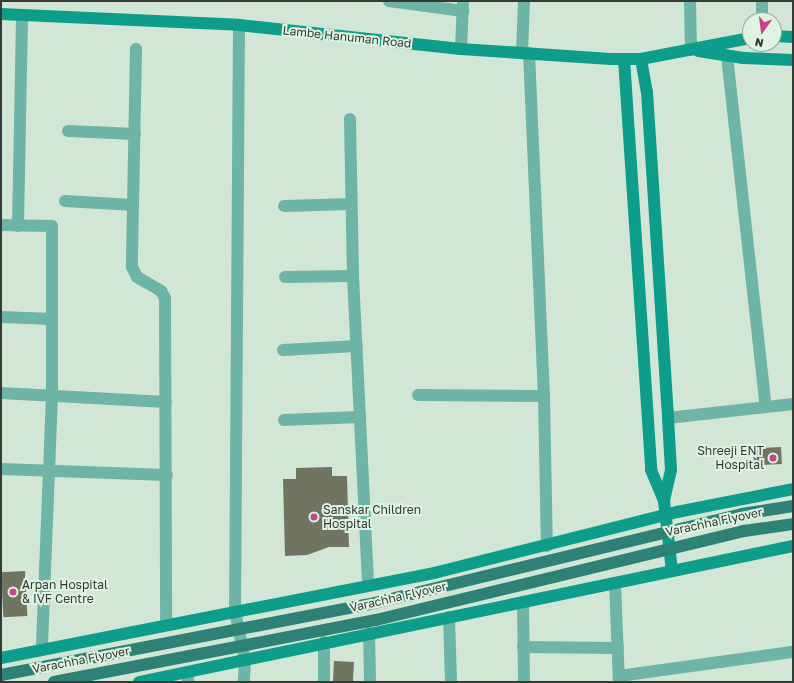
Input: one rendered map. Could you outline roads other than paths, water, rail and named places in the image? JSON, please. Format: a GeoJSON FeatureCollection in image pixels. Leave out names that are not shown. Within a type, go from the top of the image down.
{"type":"FeatureCollection","features":[{"type":"Feature","properties":{"kind":"main road","name":"Varachha Flyover"},"geometry":{"type":"LineString","coordinates":[[1,675],[366,605],[742,514],[793,506]]}},
{"type":"Feature","properties":{"kind":"main road","name":"Varachha Flyover"},"geometry":{"type":"LineString","coordinates":[[54,682],[376,620],[744,531],[793,524]]}},
{"type":"Feature","properties":{"kind":"street"},"geometry":{"type":"LineString","coordinates":[[389,1],[463,6],[461,50]]}},
{"type":"Feature","properties":{"kind":"street"},"geometry":{"type":"LineString","coordinates":[[524,1],[525,53],[544,396],[547,546]]}},
{"type":"Feature","properties":{"kind":"street"},"geometry":{"type":"LineString","coordinates":[[690,1],[691,50]]}},
{"type":"Feature","properties":{"kind":"street"},"geometry":{"type":"LineString","coordinates":[[762,1],[762,12]]}},
{"type":"Feature","properties":{"kind":"street","name":"Lambe Hanuman Road"},"geometry":{"type":"LineString","coordinates":[[1,14],[239,25],[461,50],[624,59],[641,59],[742,40]]}},
{"type":"Feature","properties":{"kind":"street"},"geometry":{"type":"LineString","coordinates":[[18,226],[22,16]]}},
{"type":"Feature","properties":{"kind":"street"},"geometry":{"type":"LineString","coordinates":[[239,25],[235,610],[245,660],[244,682]]}},
{"type":"Feature","properties":{"kind":"street"},"geometry":{"type":"LineString","coordinates":[[782,36],[793,36]]}},
{"type":"Feature","properties":{"kind":"street"},"geometry":{"type":"LineString","coordinates":[[136,49],[133,205],[134,272],[161,291],[165,298],[167,475],[166,624]]}},
{"type":"Feature","properties":{"kind":"street","name":"Lambe Hanuman Road"},"geometry":{"type":"LineString","coordinates":[[691,50],[727,56],[793,60]]}},
{"type":"Feature","properties":{"kind":"street"},"geometry":{"type":"LineString","coordinates":[[727,56],[766,407]]}},
{"type":"Feature","properties":{"kind":"street"},"geometry":{"type":"LineString","coordinates":[[624,59],[652,470],[664,502]]}},
{"type":"Feature","properties":{"kind":"street"},"geometry":{"type":"LineString","coordinates":[[641,59],[647,92],[668,418],[671,470],[664,502],[672,571]]}},
{"type":"Feature","properties":{"kind":"street"},"geometry":{"type":"LineString","coordinates":[[350,119],[353,276],[368,585]]}},
{"type":"Feature","properties":{"kind":"street"},"geometry":{"type":"LineString","coordinates":[[68,131],[134,134]]}},
{"type":"Feature","properties":{"kind":"street"},"geometry":{"type":"LineString","coordinates":[[65,201],[133,205]]}},
{"type":"Feature","properties":{"kind":"street"},"geometry":{"type":"LineString","coordinates":[[284,206],[351,204]]}},
{"type":"Feature","properties":{"kind":"street"},"geometry":{"type":"LineString","coordinates":[[1,225],[52,226],[52,396],[42,650]]}},
{"type":"Feature","properties":{"kind":"street"},"geometry":{"type":"LineString","coordinates":[[285,277],[353,276]]}},
{"type":"Feature","properties":{"kind":"street"},"geometry":{"type":"LineString","coordinates":[[1,317],[52,319]]}},
{"type":"Feature","properties":{"kind":"street"},"geometry":{"type":"LineString","coordinates":[[283,350],[357,346]]}},
{"type":"Feature","properties":{"kind":"street"},"geometry":{"type":"LineString","coordinates":[[1,393],[166,402]]}},
{"type":"Feature","properties":{"kind":"street"},"geometry":{"type":"LineString","coordinates":[[418,395],[544,396]]}},
{"type":"Feature","properties":{"kind":"street"},"geometry":{"type":"LineString","coordinates":[[668,418],[793,404]]}},
{"type":"Feature","properties":{"kind":"street"},"geometry":{"type":"LineString","coordinates":[[284,420],[360,417]]}},
{"type":"Feature","properties":{"kind":"street"},"geometry":{"type":"LineString","coordinates":[[1,469],[167,475]]}},
{"type":"Feature","properties":{"kind":"street"},"geometry":{"type":"LineString","coordinates":[[1,658],[235,610],[368,585],[547,546],[665,516],[793,489]]}},
{"type":"Feature","properties":{"kind":"street"},"geometry":{"type":"LineString","coordinates":[[139,682],[188,677],[245,660],[324,642],[793,546]]}},
{"type":"Feature","properties":{"kind":"street"},"geometry":{"type":"LineString","coordinates":[[615,583],[619,679],[793,652]]}},
{"type":"Feature","properties":{"kind":"street"},"geometry":{"type":"LineString","coordinates":[[523,602],[524,682]]}},
{"type":"Feature","properties":{"kind":"street"},"geometry":{"type":"LineString","coordinates":[[449,617],[451,682]]}},
{"type":"Feature","properties":{"kind":"street"},"geometry":{"type":"LineString","coordinates":[[369,633],[370,682]]}},
{"type":"Feature","properties":{"kind":"street"},"geometry":{"type":"LineString","coordinates":[[324,642],[324,682]]}},
{"type":"Feature","properties":{"kind":"street"},"geometry":{"type":"LineString","coordinates":[[523,647],[618,648]]}},
{"type":"Feature","properties":{"kind":"place","name":"Shreeji ENT Hospital"},"geometry":{"type":"Point","coordinates":[773,458]}},
{"type":"Feature","properties":{"kind":"place","name":"Sanskar Children Hospital"},"geometry":{"type":"Point","coordinates":[314,517]}},
{"type":"Feature","properties":{"kind":"place","name":"Arpan Hospital & IVF Centre"},"geometry":{"type":"Point","coordinates":[13,592]}}]}
